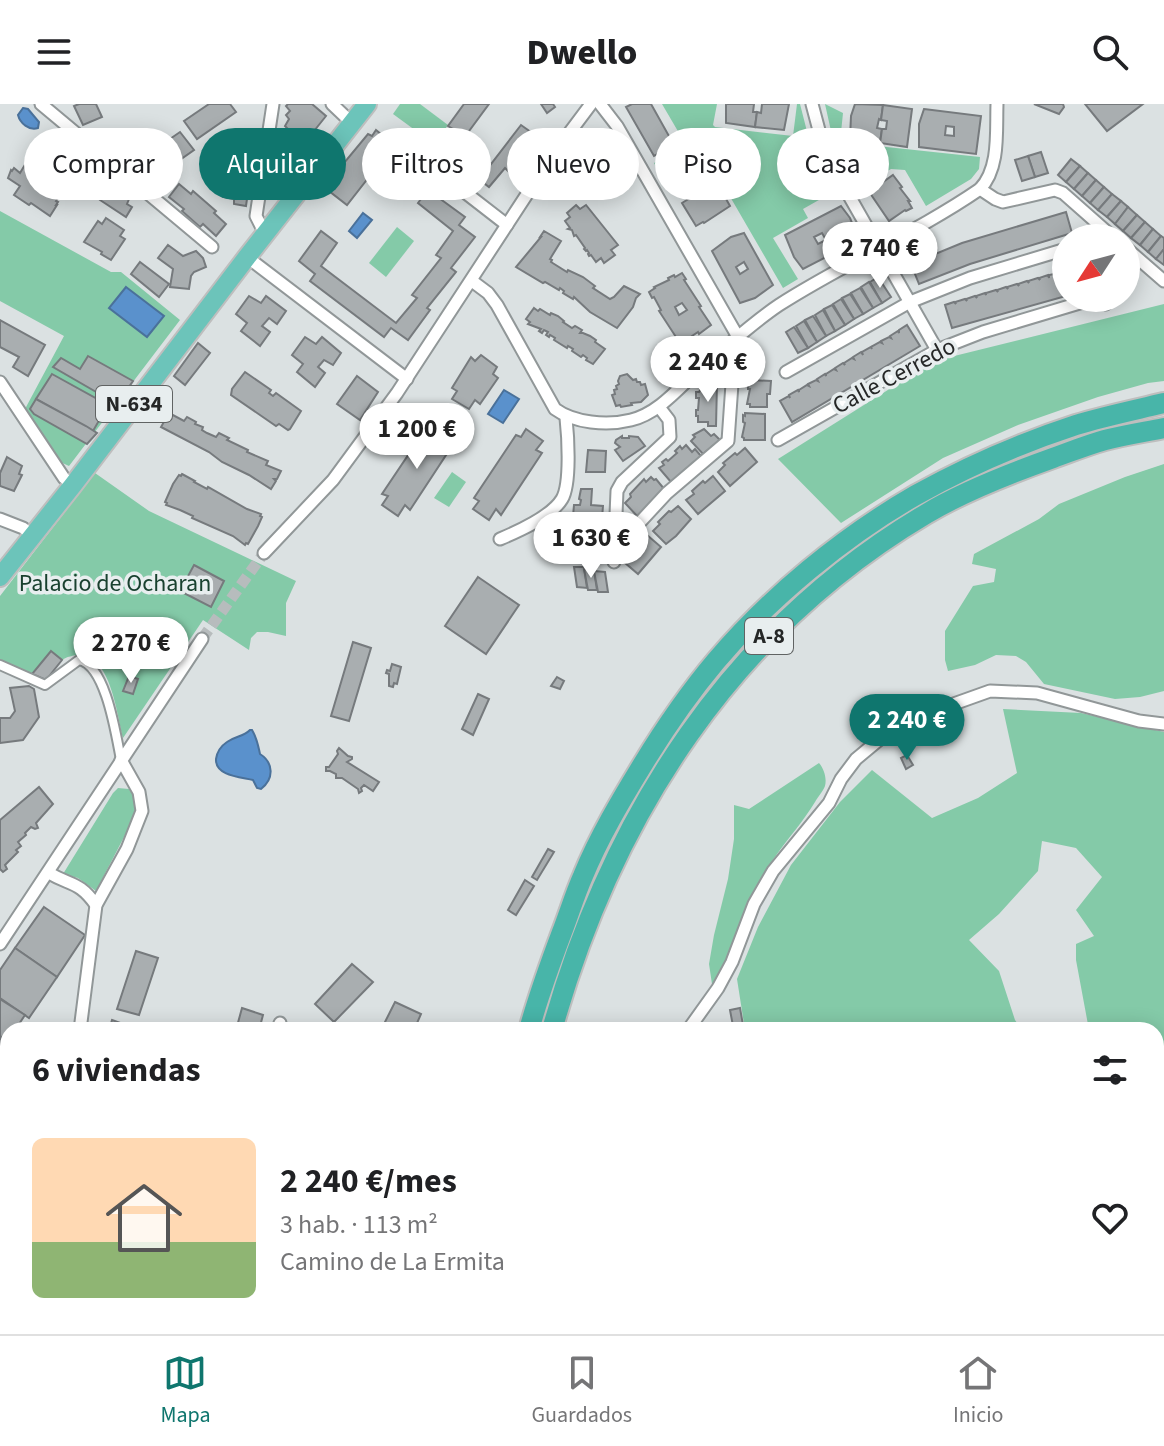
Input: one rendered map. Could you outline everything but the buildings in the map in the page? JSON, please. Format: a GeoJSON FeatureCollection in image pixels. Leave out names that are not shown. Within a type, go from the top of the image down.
{"type":"FeatureCollection","features":[{"type":"Feature","properties":{"kind":"highway","name":"N-634"},"geometry":{"type":"LineString","coordinates":[[0,577],[367,104]]}},
{"type":"Feature","properties":{"kind":"highway","name":"A-8"},"geometry":{"type":"LineString","coordinates":[[532,1022],[583,875],[620,800],[689,696],[745,630],[809,570],[914,496],[980,463],[1051,434],[1164,403]]}},
{"type":"Feature","properties":{"kind":"highway","name":"A-8"},"geometry":{"type":"LineString","coordinates":[[555,1022],[582,939],[611,869],[645,801],[686,736],[736,671],[789,616],[858,558],[928,512],[1006,475],[1105,440],[1164,428]]}},
{"type":"Feature","properties":{"kind":"street"},"geometry":{"type":"LineString","coordinates":[[41,104],[212,247]]}},
{"type":"Feature","properties":{"kind":"street"},"geometry":{"type":"LineString","coordinates":[[267,231],[256,216],[273,104]]}},
{"type":"Feature","properties":{"kind":"street"},"geometry":{"type":"LineString","coordinates":[[332,104],[352,123]]}},
{"type":"Feature","properties":{"kind":"street"},"geometry":{"type":"LineString","coordinates":[[264,553],[333,480],[407,379],[552,156],[591,104]]}},
{"type":"Feature","properties":{"kind":"street"},"geometry":{"type":"LineString","coordinates":[[600,104],[617,126],[738,337]]}},
{"type":"Feature","properties":{"kind":"street"},"geometry":{"type":"LineString","coordinates":[[812,104],[824,149],[835,171],[937,350]]}},
{"type":"Feature","properties":{"kind":"street"},"geometry":{"type":"LineString","coordinates":[[472,281],[488,293],[497,305],[555,409],[566,418],[630,421],[659,407],[738,337],[779,306],[980,189],[993,169],[997,104]]}},
{"type":"Feature","properties":{"kind":"street"},"geometry":{"type":"LineString","coordinates":[[980,189],[1003,202],[1055,190],[1063,193],[1095,224]]}},
{"type":"Feature","properties":{"kind":"street"},"geometry":{"type":"LineString","coordinates":[[475,200],[507,225]]}},
{"type":"Feature","properties":{"kind":"street"},"geometry":{"type":"LineString","coordinates":[[786,372],[910,302],[970,278],[1052,253]]}},
{"type":"Feature","properties":{"kind":"street"},"geometry":{"type":"LineString","coordinates":[[247,257],[407,379]]}},
{"type":"Feature","properties":{"kind":"street"},"geometry":{"type":"LineString","coordinates":[[1140,260],[1164,281]]}},
{"type":"Feature","properties":{"kind":"street","name":"Calle Cerredo"},"geometry":{"type":"LineString","coordinates":[[778,440],[937,350],[1052,311]]}},
{"type":"Feature","properties":{"kind":"street"},"geometry":{"type":"LineString","coordinates":[[0,382],[64,478],[73,485]]}},
{"type":"Feature","properties":{"kind":"street"},"geometry":{"type":"LineString","coordinates":[[615,539],[629,534],[667,493],[728,441],[732,384]]}},
{"type":"Feature","properties":{"kind":"street"},"geometry":{"type":"LineString","coordinates":[[614,562],[617,491],[622,482],[670,437],[669,420],[659,407]]}},
{"type":"Feature","properties":{"kind":"street"},"geometry":{"type":"LineString","coordinates":[[500,539],[546,515],[563,498],[567,479],[566,418]]}},
{"type":"Feature","properties":{"kind":"street"},"geometry":{"type":"LineString","coordinates":[[0,519],[32,535]]}},
{"type":"Feature","properties":{"kind":"street"},"geometry":{"type":"LineString","coordinates":[[0,944],[202,639]]}},
{"type":"Feature","properties":{"kind":"street"},"geometry":{"type":"LineString","coordinates":[[0,665],[45,685],[79,660],[93,667],[101,680],[121,760],[139,792],[142,811],[127,849],[96,905],[81,1022]]}},
{"type":"Feature","properties":{"kind":"street"},"geometry":{"type":"LineString","coordinates":[[694,1022],[732,962],[754,904],[773,871],[829,803],[856,759],[906,721],[990,691],[1037,693],[1139,721],[1164,724]]}},
{"type":"Feature","properties":{"kind":"street"},"geometry":{"type":"LineString","coordinates":[[49,873],[78,885],[96,905]]}},
{"type":"Feature","properties":{"kind":"green space"},"geometry":{"type":"Polygon","coordinates":[[[400,104],[420,104],[448,125],[446,128],[412,128],[393,114],[400,104]]]}},
{"type":"Feature","properties":{"kind":"green space"},"geometry":{"type":"Polygon","coordinates":[[[662,104],[717,104],[713,125],[724,128],[676,128],[662,104]]]}},
{"type":"Feature","properties":{"kind":"green space"},"geometry":{"type":"Polygon","coordinates":[[[797,104],[800,104],[806,128],[794,128],[797,104]]]}},
{"type":"Feature","properties":{"kind":"green space"},"geometry":{"type":"Polygon","coordinates":[[[825,104],[843,113],[841,128],[830,128],[825,104]]]}},
{"type":"Feature","properties":{"kind":"green space"},"geometry":{"type":"Polygon","coordinates":[[[761,132],[777,134],[777,200],[819,200],[803,209],[808,218],[773,238],[798,279],[783,288],[732,200],[761,200],[761,132]]]}},
{"type":"Feature","properties":{"kind":"green space"},"geometry":{"type":"Polygon","coordinates":[[[889,147],[980,157],[979,169],[971,179],[926,206],[905,170],[891,169],[889,147]]]}},
{"type":"Feature","properties":{"kind":"green space"},"geometry":{"type":"Polygon","coordinates":[[[0,211],[111,272],[121,272],[180,320],[69,466],[58,461],[25,409],[64,336],[0,301],[0,211]]]}},
{"type":"Feature","properties":{"kind":"green space"},"geometry":{"type":"Polygon","coordinates":[[[397,227],[414,241],[386,277],[369,263],[397,227]]]}},
{"type":"Feature","properties":{"kind":"green space"},"geometry":{"type":"Polygon","coordinates":[[[1164,304],[1164,381],[1098,397],[1018,425],[943,458],[841,523],[778,459],[934,361],[1164,304]]]}},
{"type":"Feature","properties":{"kind":"green space"},"geometry":{"type":"Polygon","coordinates":[[[1164,464],[1164,691],[1115,699],[1044,684],[1026,662],[1016,656],[996,655],[975,665],[948,671],[945,631],[973,586],[994,582],[996,569],[972,564],[974,554],[1039,519],[1059,504],[1164,464]]]}},
{"type":"Feature","properties":{"kind":"green space"},"geometry":{"type":"Polygon","coordinates":[[[452,472],[466,482],[449,507],[434,498],[452,472]]]}},
{"type":"Feature","properties":{"kind":"green space","name":"Palacio de Ocharan"},"geometry":{"type":"Polygon","coordinates":[[[95,473],[149,511],[296,581],[286,603],[286,636],[257,632],[251,638],[249,650],[203,620],[123,738],[111,688],[99,665],[90,658],[77,655],[64,659],[46,680],[0,661],[0,596],[95,473]]]}},
{"type":"Feature","properties":{"kind":"green space"},"geometry":{"type":"Polygon","coordinates":[[[1003,709],[1081,713],[1164,732],[1164,1022],[1088,1022],[1076,944],[1094,936],[1076,910],[1102,877],[1076,848],[1042,841],[1038,871],[999,914],[969,940],[999,971],[1016,1022],[744,1022],[737,979],[758,927],[791,865],[840,802],[872,770],[932,818],[978,798],[1017,773],[1003,709]]]}},
{"type":"Feature","properties":{"kind":"green space"},"geometry":{"type":"Polygon","coordinates":[[[819,763],[824,771],[824,788],[765,872],[730,953],[712,984],[709,964],[728,879],[734,839],[734,805],[749,809],[819,763]]]}},
{"type":"Feature","properties":{"kind":"green space"},"geometry":{"type":"Polygon","coordinates":[[[118,788],[129,789],[136,800],[137,812],[96,891],[78,878],[63,874],[118,788]]]}},
{"type":"Feature","properties":{"kind":"water"},"geometry":{"type":"Polygon","coordinates":[[[23,108],[28,109],[39,122],[38,128],[28,127],[18,115],[23,108]]]}},
{"type":"Feature","properties":{"kind":"water"},"geometry":{"type":"Polygon","coordinates":[[[363,213],[372,220],[357,238],[349,231],[363,213]]]}},
{"type":"Feature","properties":{"kind":"water"},"geometry":{"type":"Polygon","coordinates":[[[126,287],[164,316],[147,337],[109,308],[126,287]]]}},
{"type":"Feature","properties":{"kind":"water"},"geometry":{"type":"Polygon","coordinates":[[[504,390],[519,399],[503,423],[488,414],[504,390]]]}},
{"type":"Feature","properties":{"kind":"water"},"geometry":{"type":"Polygon","coordinates":[[[250,730],[271,771],[261,789],[253,780],[230,775],[217,765],[218,752],[223,745],[250,730]]]}},
{"type":"Feature","properties":{"kind":"tunnel"},"geometry":{"type":"LineString","coordinates":[[202,639],[264,553]]}}]}
